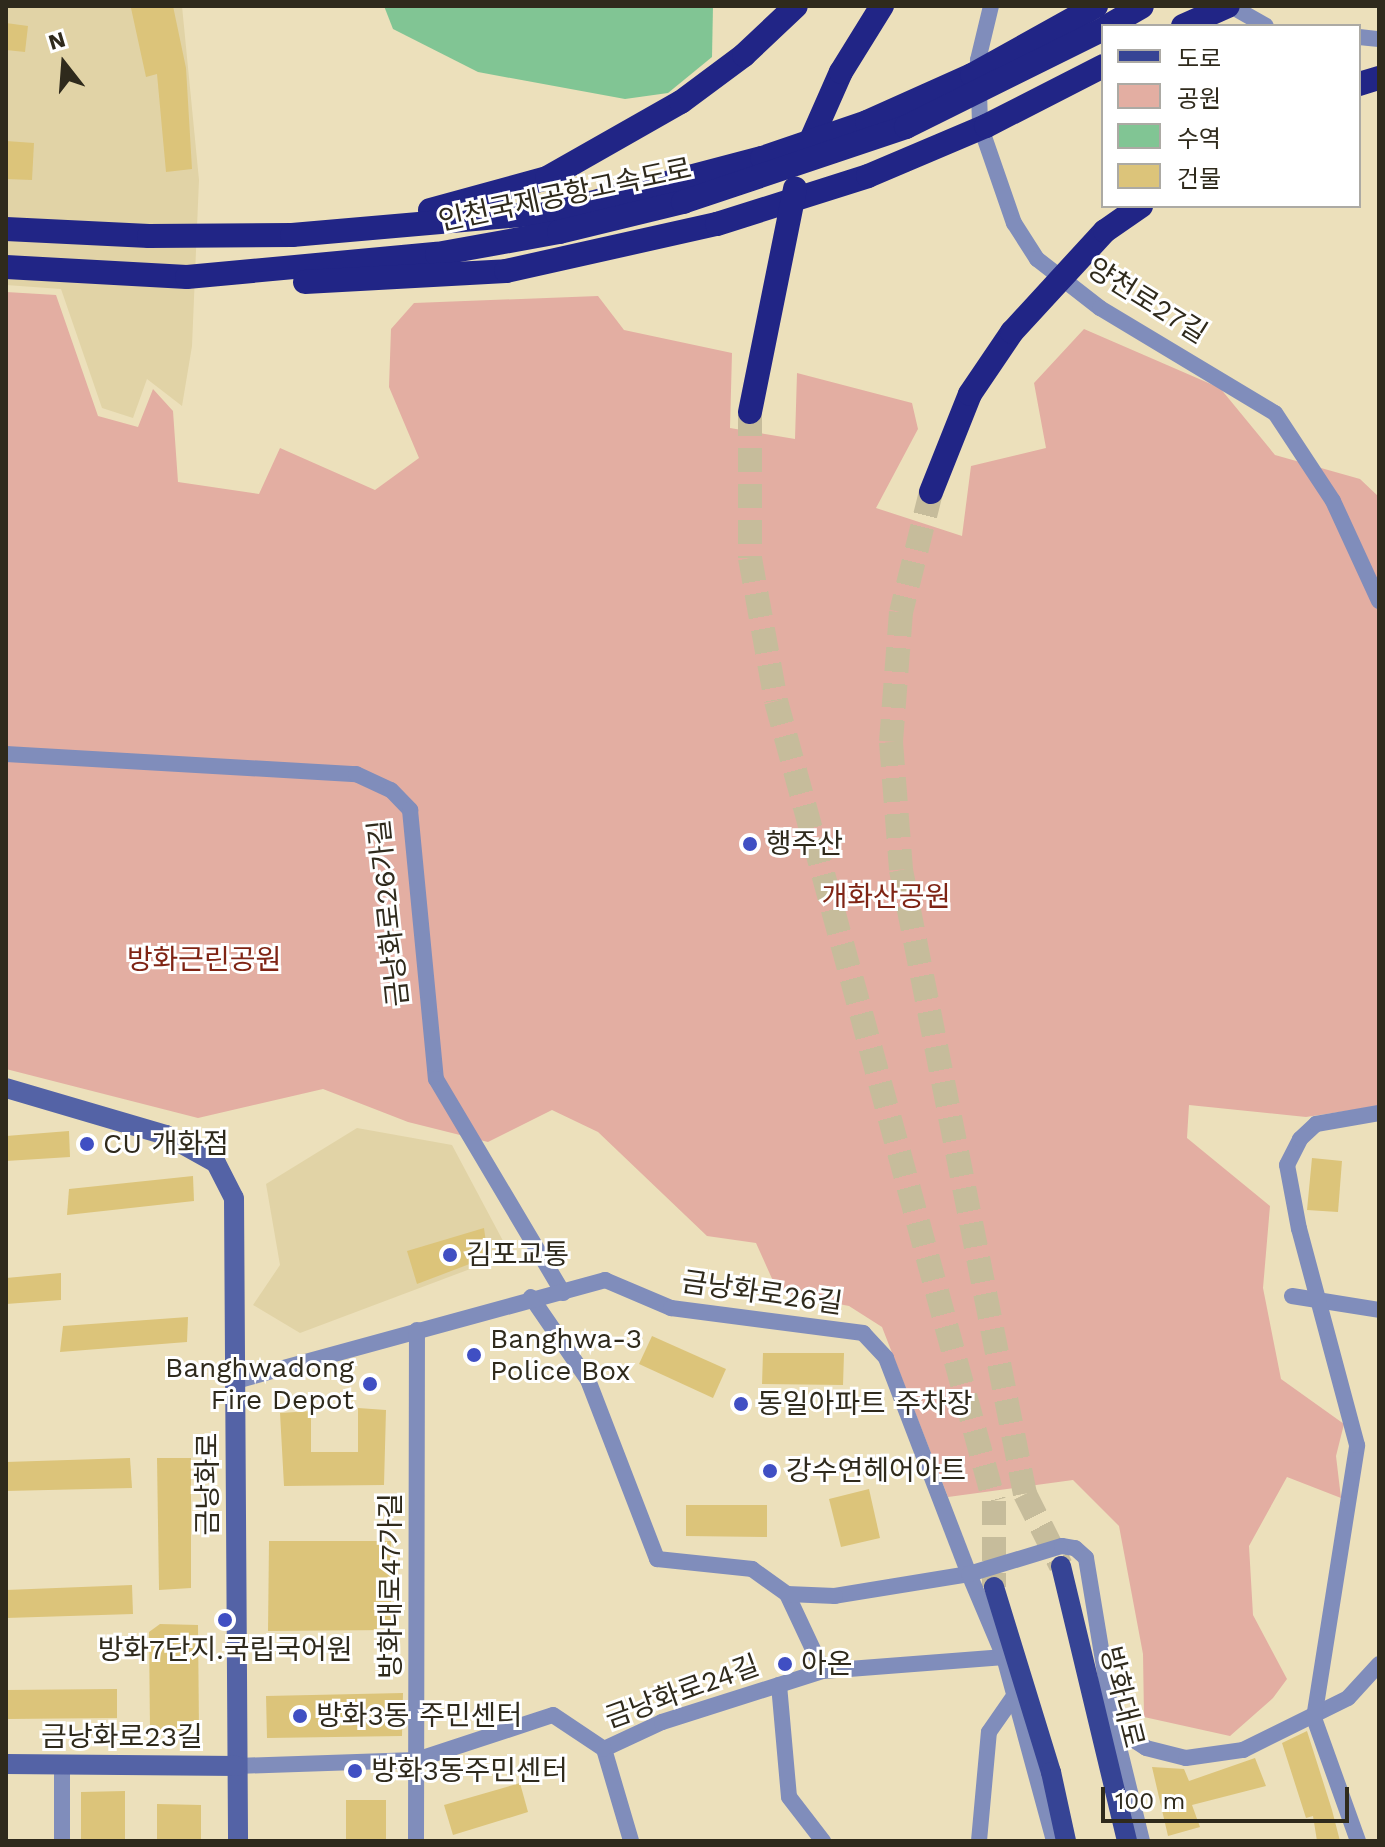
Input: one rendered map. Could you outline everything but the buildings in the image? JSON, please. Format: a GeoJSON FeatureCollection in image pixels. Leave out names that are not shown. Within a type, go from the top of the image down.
{"type":"FeatureCollection","features":[{"type":"Feature","properties":{"kind":"highway"},"geometry":{"type":"LineString","coordinates":[[149,236],[276,219],[417,213],[547,178],[681,102],[744,55],[796,6]]}},
{"type":"Feature","properties":{"kind":"highway"},"geometry":{"type":"LineString","coordinates":[[750,412],[797,179],[841,72],[882,6]]}},
{"type":"Feature","properties":{"kind":"highway","name":"인천국제공항고속도로"},"geometry":{"type":"LineString","coordinates":[[6,229],[149,236],[405,227],[556,212],[655,188],[867,122],[972,75],[1096,6]]}},
{"type":"Feature","properties":{"kind":"highway","name":"인천국제공항고속도로"},"geometry":{"type":"LineString","coordinates":[[1113,24],[1142,6]]}},
{"type":"Feature","properties":{"kind":"highway"},"geometry":{"type":"LineString","coordinates":[[1188,24],[1229,6]]}},
{"type":"Feature","properties":{"kind":"highway","name":"인천국제공항고속도로"},"geometry":{"type":"LineString","coordinates":[[6,267],[187,277],[437,254],[683,202],[906,127],[1101,30]]}},
{"type":"Feature","properties":{"kind":"highway"},"geometry":{"type":"LineString","coordinates":[[187,277],[377,282],[506,271],[614,249],[868,176],[986,126],[1101,67]]}},
{"type":"Feature","properties":{"kind":"highway"},"geometry":{"type":"LineString","coordinates":[[931,492],[970,394],[1012,332],[1105,231],[1138,208]]}},
{"type":"Feature","properties":{"kind":"main road","name":"방화대로"},"geometry":{"type":"LineString","coordinates":[[1061,1566],[1127,1841]]}},
{"type":"Feature","properties":{"kind":"main road"},"geometry":{"type":"LineString","coordinates":[[994,1587],[1051,1772],[1066,1841]]}},
{"type":"Feature","properties":{"kind":"street","name":"양천로27길"},"geometry":{"type":"LineString","coordinates":[[991,6],[978,60],[980,125],[1014,223],[1037,259],[1100,308],[1275,413],[1333,501],[1379,601]]}},
{"type":"Feature","properties":{"kind":"street"},"geometry":{"type":"LineString","coordinates":[[1229,6],[1262,24]]}},
{"type":"Feature","properties":{"kind":"street","name":"금낭화로26가길"},"geometry":{"type":"LineString","coordinates":[[6,754],[356,774],[391,790],[410,810],[436,1079],[563,1293]]}},
{"type":"Feature","properties":{"kind":"street","name":"금낭화로"},"geometry":{"type":"LineString","coordinates":[[6,1088],[166,1135],[216,1163],[234,1198],[238,1841]]}},
{"type":"Feature","properties":{"kind":"street"},"geometry":{"type":"LineString","coordinates":[[1358,1841],[1314,1718],[1357,1445],[1318,1299],[1287,1165],[1300,1139],[1316,1124],[1379,1113]]}},
{"type":"Feature","properties":{"kind":"street","name":"금낭화로26길"},"geometry":{"type":"LineString","coordinates":[[236,1381],[531,1297],[563,1293],[605,1280],[671,1308],[863,1333],[886,1358],[1004,1657],[1012,1699],[1054,1841]]}},
{"type":"Feature","properties":{"kind":"street"},"geometry":{"type":"LineString","coordinates":[[1292,1296],[1379,1310]]}},
{"type":"Feature","properties":{"kind":"street"},"geometry":{"type":"LineString","coordinates":[[531,1297],[588,1380],[657,1559],[752,1569],[787,1594],[823,1671],[1004,1657]]}},
{"type":"Feature","properties":{"kind":"street","name":"방화대로47가길"},"geometry":{"type":"LineString","coordinates":[[416,1841],[417,1330]]}},
{"type":"Feature","properties":{"kind":"street"},"geometry":{"type":"LineString","coordinates":[[787,1594],[835,1596],[969,1574],[984,1566],[1062,1546],[1075,1548],[1086,1558],[1114,1727],[1142,1841]]}},
{"type":"Feature","properties":{"kind":"street"},"geometry":{"type":"LineString","coordinates":[[1114,1727],[1146,1748],[1186,1758],[1243,1750],[1314,1718],[1348,1698],[1379,1664]]}},
{"type":"Feature","properties":{"kind":"street","name":"금낭화로24길"},"geometry":{"type":"LineString","coordinates":[[237,1766],[416,1760],[553,1715],[604,1749],[662,1722],[823,1671]]}},
{"type":"Feature","properties":{"kind":"street"},"geometry":{"type":"LineString","coordinates":[[779,1685],[789,1797],[823,1841]]}},
{"type":"Feature","properties":{"kind":"street"},"geometry":{"type":"LineString","coordinates":[[979,1841],[989,1732],[1012,1699]]}},
{"type":"Feature","properties":{"kind":"street"},"geometry":{"type":"LineString","coordinates":[[604,1749],[631,1841]]}},
{"type":"Feature","properties":{"kind":"street","name":"금낭화로23길"},"geometry":{"type":"LineString","coordinates":[[6,1764],[237,1766]]}},
{"type":"Feature","properties":{"kind":"street"},"geometry":{"type":"LineString","coordinates":[[62,1764],[62,1841]]}},
{"type":"Feature","properties":{"kind":"shaded area"},"geometry":{"type":"Polygon","coordinates":[[[6,6],[182,6],[199,180],[192,346],[182,406],[147,379],[133,418],[102,408],[61,289],[6,285],[6,6]]]}},
{"type":"Feature","properties":{"kind":"shaded area"},"geometry":{"type":"Polygon","coordinates":[[[357,1128],[452,1145],[510,1254],[300,1333],[253,1305],[280,1265],[266,1184],[357,1128]]]}},
{"type":"Feature","properties":{"kind":"green space","name":"개화산공원"},"geometry":{"type":"Polygon","coordinates":[[[6,292],[56,295],[98,416],[138,427],[153,389],[173,411],[178,482],[259,494],[280,448],[375,490],[419,458],[389,387],[391,329],[414,303],[598,296],[624,330],[732,353],[730,428],[795,439],[797,373],[912,403],[918,429],[876,508],[962,536],[971,466],[1046,448],[1034,383],[1084,329],[1220,388],[1275,455],[1360,479],[1379,497],[1379,1106],[1306,1117],[1189,1105],[1187,1138],[1270,1206],[1263,1288],[1281,1379],[1344,1424],[1336,1456],[1341,1498],[1287,1477],[1249,1546],[1253,1615],[1287,1679],[1273,1698],[1230,1736],[1144,1717],[1143,1654],[1119,1526],[1073,1480],[948,1497],[882,1327],[849,1306],[778,1292],[756,1243],[707,1236],[598,1132],[552,1110],[488,1142],[408,1122],[323,1089],[198,1118],[6,1069],[6,292]]]}},
{"type":"Feature","properties":{"kind":"water"},"geometry":{"type":"Polygon","coordinates":[[[384,6],[713,6],[712,57],[668,93],[625,99],[478,72],[393,29],[384,6]]]}},
{"type":"Feature","properties":{"kind":"tunnel"},"geometry":{"type":"LineString","coordinates":[[750,412],[750,558],[776,701],[994,1501],[994,1587]]}},
{"type":"Feature","properties":{"kind":"tunnel"},"geometry":{"type":"LineString","coordinates":[[931,492],[901,612],[891,742],[901,870],[1025,1494],[1061,1566]]}},
{"type":"Feature","properties":{"kind":"place","name":"행주산"},"geometry":{"type":"Point","coordinates":[750,844]}},
{"type":"Feature","properties":{"kind":"place","name":"CU 개화점"},"geometry":{"type":"Point","coordinates":[87,1144]}},
{"type":"Feature","properties":{"kind":"place","name":"김포교통"},"geometry":{"type":"Point","coordinates":[450,1255]}},
{"type":"Feature","properties":{"kind":"place","name":"Banghwa-3 Police Box"},"geometry":{"type":"Point","coordinates":[474,1355]}},
{"type":"Feature","properties":{"kind":"place","name":"Banghwadong Fire Depot"},"geometry":{"type":"Point","coordinates":[370,1384]}},
{"type":"Feature","properties":{"kind":"place","name":"동일아파트 주차장"},"geometry":{"type":"Point","coordinates":[741,1404]}},
{"type":"Feature","properties":{"kind":"place","name":"강수연헤어아트"},"geometry":{"type":"Point","coordinates":[770,1471]}},
{"type":"Feature","properties":{"kind":"place","name":"방화7단지.국립국어원"},"geometry":{"type":"Point","coordinates":[225,1620]}},
{"type":"Feature","properties":{"kind":"place","name":"아온"},"geometry":{"type":"Point","coordinates":[785,1664]}},
{"type":"Feature","properties":{"kind":"place","name":"방화3동 주민센터"},"geometry":{"type":"Point","coordinates":[300,1716]}},
{"type":"Feature","properties":{"kind":"place","name":"방화3동주민센터"},"geometry":{"type":"Point","coordinates":[355,1771]}},
{"type":"Feature","properties":{"kind":"park label","name":"방화근린공원"},"geometry":{"type":"Point","coordinates":[204,960]}}]}
